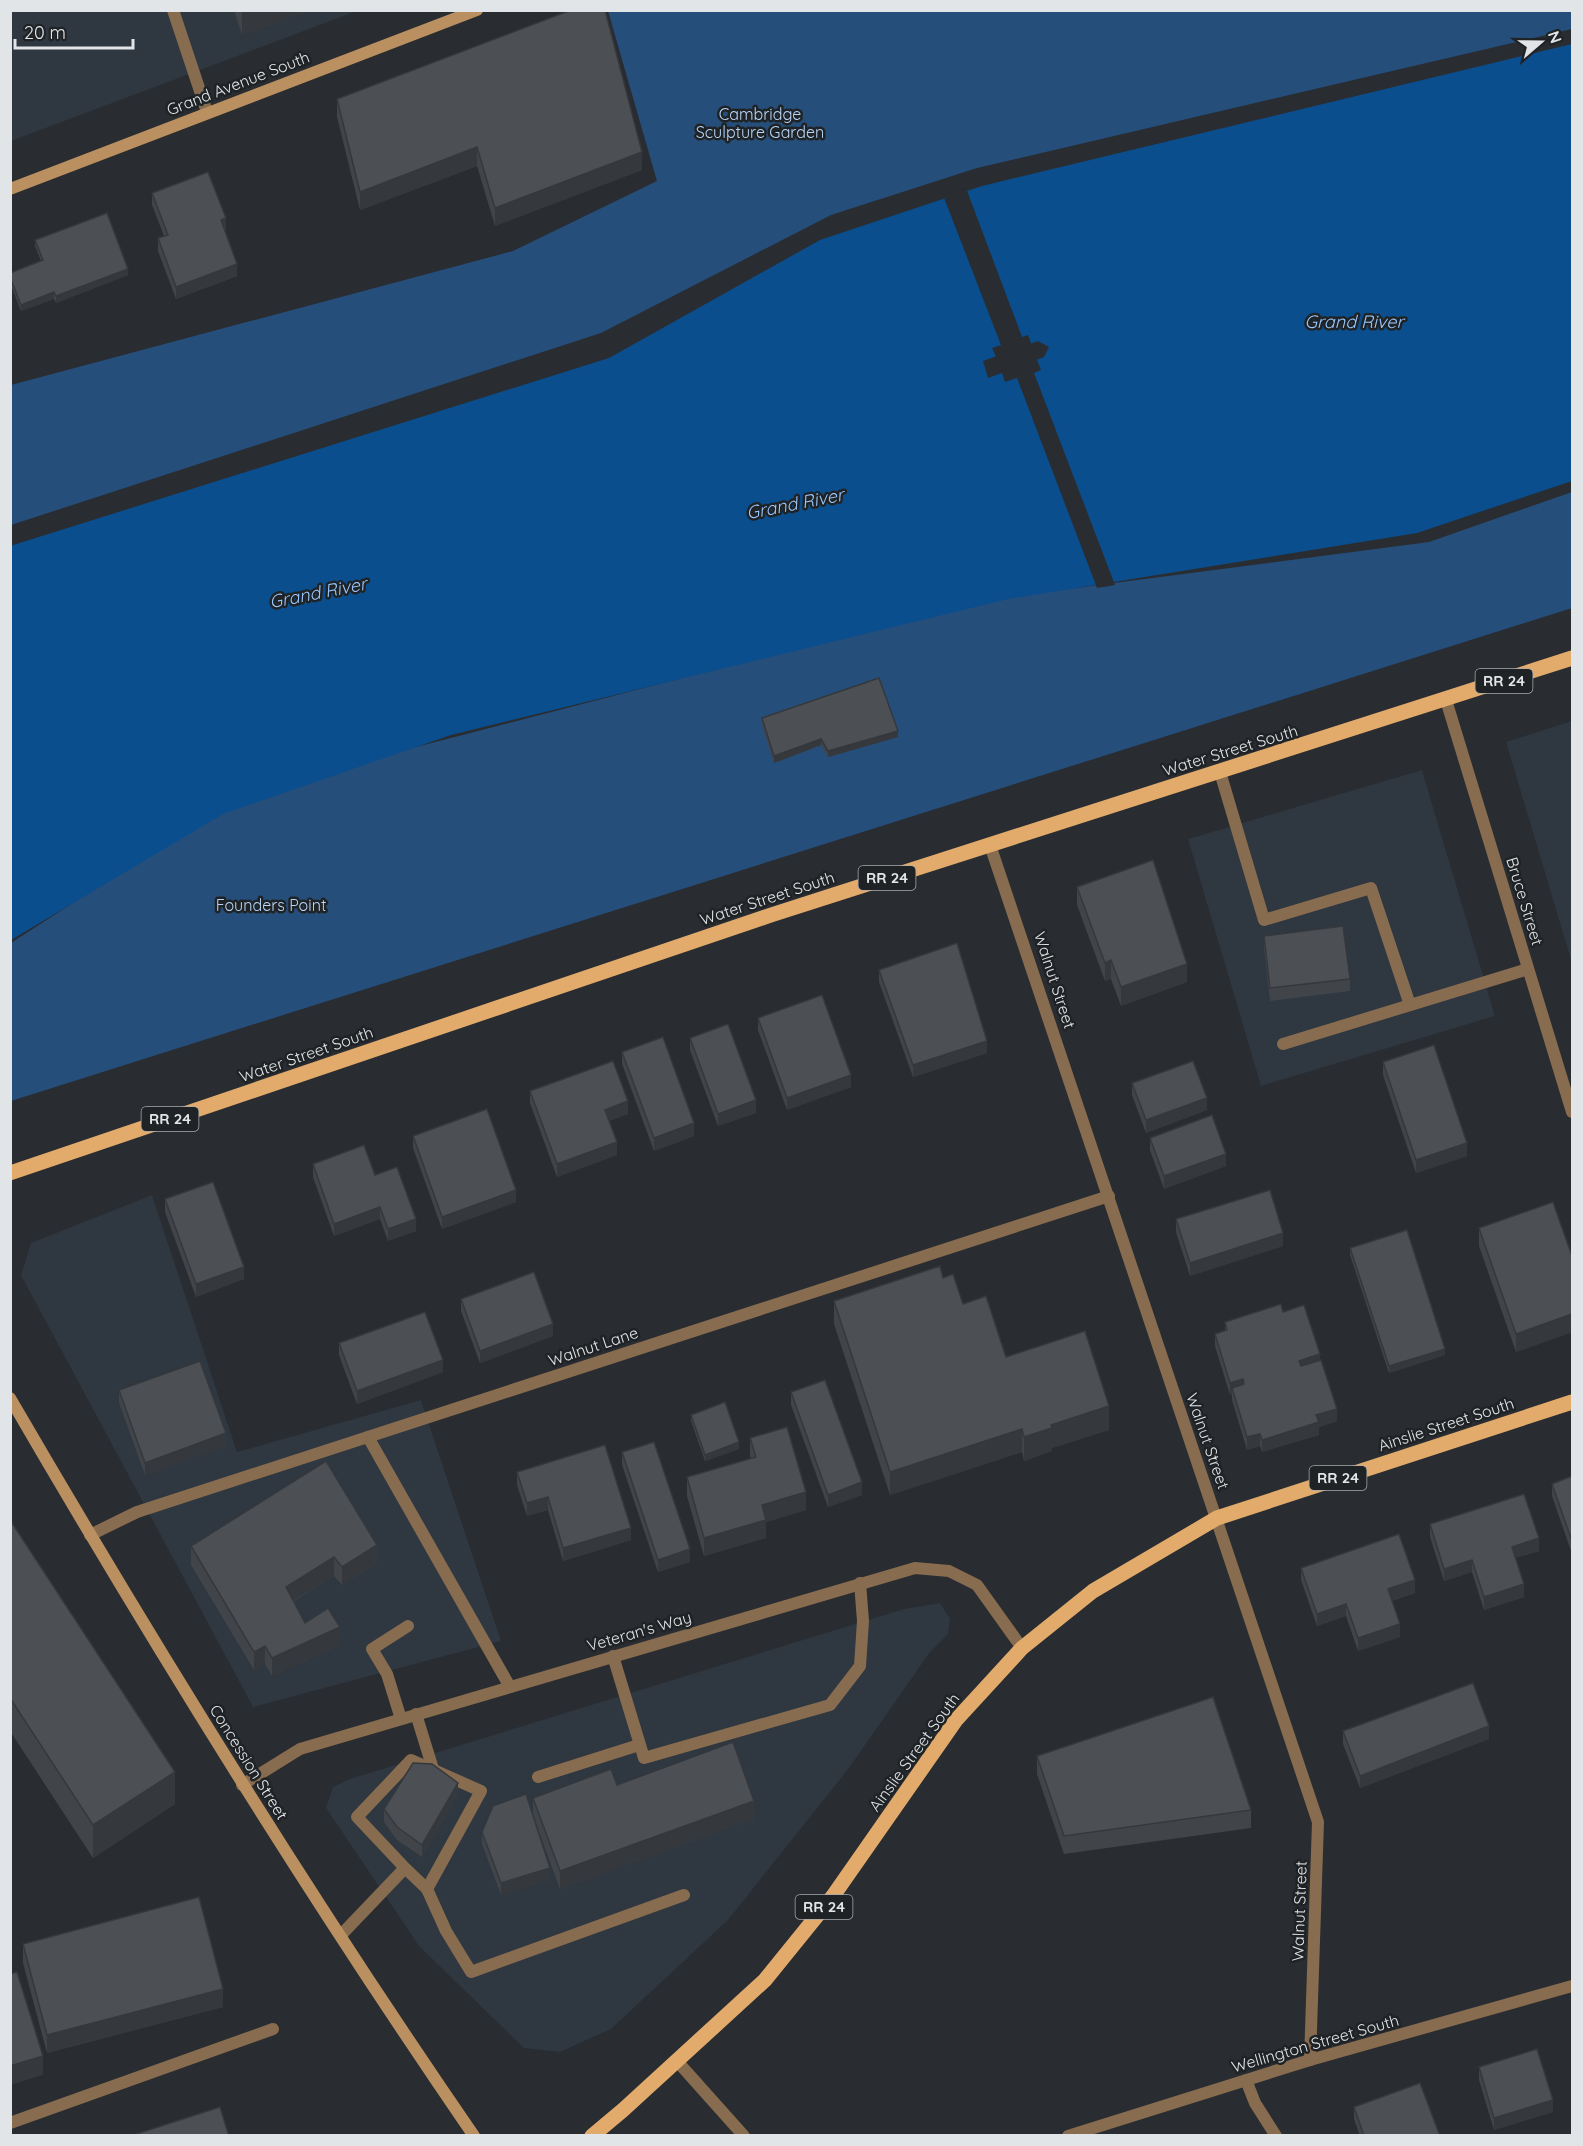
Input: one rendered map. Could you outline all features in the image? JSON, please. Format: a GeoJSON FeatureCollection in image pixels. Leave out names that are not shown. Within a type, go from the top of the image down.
{"type":"FeatureCollection","features":[{"type":"Feature","properties":{"kind":"main road","name":"Grand Avenue South"},"geometry":{"type":"LineString","coordinates":[[10,189],[477,10]]}},
{"type":"Feature","properties":{"kind":"main road","name":"Water Street South"},"geometry":{"type":"LineString","coordinates":[[10,1173],[771,915],[1572,658]]}},
{"type":"Feature","properties":{"kind":"main road","name":"Concession Street"},"geometry":{"type":"LineString","coordinates":[[10,1398],[90,1535],[242,1785],[474,2136]]}},
{"type":"Feature","properties":{"kind":"main road","name":"Ainslie Street South"},"geometry":{"type":"LineString","coordinates":[[592,2136],[765,1980],[833,1896],[956,1720],[1022,1648],[1093,1591],[1216,1518],[1572,1402]]}},
{"type":"Feature","properties":{"kind":"street"},"geometry":{"type":"LineString","coordinates":[[173,10],[207,112]]}},
{"type":"Feature","properties":{"kind":"street","name":"Bruce Street"},"geometry":{"type":"LineString","coordinates":[[1446,700],[1572,1112]]}},
{"type":"Feature","properties":{"kind":"street"},"geometry":{"type":"LineString","coordinates":[[1220,772],[1264,920],[1371,888],[1410,1005]]}},
{"type":"Feature","properties":{"kind":"street","name":"Walnut Street"},"geometry":{"type":"LineString","coordinates":[[990,845],[1318,1822],[1310,2060]]}},
{"type":"Feature","properties":{"kind":"street"},"geometry":{"type":"LineString","coordinates":[[1283,1044],[1528,969]]}},
{"type":"Feature","properties":{"kind":"street","name":"Walnut Lane"},"geometry":{"type":"LineString","coordinates":[[90,1535],[137,1512],[1109,1196]]}},
{"type":"Feature","properties":{"kind":"street"},"geometry":{"type":"LineString","coordinates":[[368,1437],[510,1687]]}},
{"type":"Feature","properties":{"kind":"street","name":"Veteran's Way"},"geometry":{"type":"LineString","coordinates":[[242,1785],[300,1749],[915,1568],[949,1570],[977,1585],[1022,1648]]}},
{"type":"Feature","properties":{"kind":"street"},"geometry":{"type":"LineString","coordinates":[[613,1656],[644,1758],[830,1705],[860,1666],[863,1620],[860,1583]]}},
{"type":"Feature","properties":{"kind":"street"},"geometry":{"type":"LineString","coordinates":[[401,1719],[387,1674],[372,1649],[408,1626]]}},
{"type":"Feature","properties":{"kind":"street"},"geometry":{"type":"LineString","coordinates":[[417,1714],[433,1769]]}},
{"type":"Feature","properties":{"kind":"street"},"geometry":{"type":"LineString","coordinates":[[538,1777],[639,1745]]}},
{"type":"Feature","properties":{"kind":"street"},"geometry":{"type":"LineString","coordinates":[[427,1888],[481,1791],[411,1760],[357,1817],[427,1888],[446,1931],[471,1972],[684,1895]]}},
{"type":"Feature","properties":{"kind":"street"},"geometry":{"type":"LineString","coordinates":[[341,1935],[405,1868]]}},
{"type":"Feature","properties":{"kind":"street","name":"Wellington Street South"},"geometry":{"type":"LineString","coordinates":[[1068,2136],[1246,2079],[1572,1986]]}},
{"type":"Feature","properties":{"kind":"street"},"geometry":{"type":"LineString","coordinates":[[10,2123],[273,2029]]}},
{"type":"Feature","properties":{"kind":"street"},"geometry":{"type":"LineString","coordinates":[[677,2061],[744,2136]]}},
{"type":"Feature","properties":{"kind":"street"},"geometry":{"type":"LineString","coordinates":[[1246,2079],[1255,2103],[1276,2136]]}},
{"type":"Feature","properties":{"kind":"shaded area"},"geometry":{"type":"Polygon","coordinates":[[[11,11],[357,11],[11,141],[11,11]]]}},
{"type":"Feature","properties":{"kind":"shaded area"},"geometry":{"type":"Polygon","coordinates":[[[1572,721],[1572,963],[1506,742],[1572,721]]]}},
{"type":"Feature","properties":{"kind":"shaded area"},"geometry":{"type":"Polygon","coordinates":[[[1422,770],[1495,1016],[1261,1086],[1188,839],[1422,770]]]}},
{"type":"Feature","properties":{"kind":"shaded area"},"geometry":{"type":"Polygon","coordinates":[[[152,1195],[237,1452],[421,1400],[501,1641],[253,1707],[21,1275],[31,1243],[152,1195]]]}},
{"type":"Feature","properties":{"kind":"shaded area"},"geometry":{"type":"Polygon","coordinates":[[[940,1603],[950,1619],[948,1634],[930,1652],[849,1768],[728,1920],[611,2029],[560,2052],[524,2048],[419,1946],[326,1808],[333,1787],[350,1779],[904,1609],[940,1603]]]}},
{"type":"Feature","properties":{"kind":"green space","name":"Cambridge Sculpture Garden"},"geometry":{"type":"Polygon","coordinates":[[[1572,10],[1572,29],[977,168],[831,215],[601,333],[11,525],[11,385],[513,251],[657,181],[608,11],[1572,10]]]}},
{"type":"Feature","properties":{"kind":"green space","name":"Founders Point"},"geometry":{"type":"Polygon","coordinates":[[[1572,492],[1572,608],[11,1101],[11,943],[221,807],[416,747],[983,600],[1429,542],[1572,492]]]}},
{"type":"Feature","properties":{"kind":"water","name":"Grand River"},"geometry":{"type":"Polygon","coordinates":[[[1572,44],[1572,481],[1417,533],[1008,599],[451,735],[223,814],[11,940],[10,546],[609,358],[820,240],[982,186],[1572,44]],[[1038,341],[983,361],[988,378],[1044,357],[1049,347],[1038,341]]]}},
{"type":"Feature","properties":{"kind":"pier"},"geometry":{"type":"Polygon","coordinates":[[[966,188],[1022,337],[1028,335],[1032,346],[997,359],[992,348],[1001,345],[943,195],[966,188]]]}},
{"type":"Feature","properties":{"kind":"pier"},"geometry":{"type":"Polygon","coordinates":[[[1036,357],[1041,370],[1034,373],[1115,585],[1097,588],[1017,378],[1005,382],[1001,370],[1036,357]]]}},
{"type":"Feature","properties":{"kind":"building"},"geometry":{"type":"Polygon","coordinates":[[[571,10],[605,10],[642,152],[495,208],[477,147],[360,192],[337,99],[571,10]]]}},
{"type":"Feature","properties":{"kind":"building"},"geometry":{"type":"Polygon","coordinates":[[[208,172],[226,218],[221,220],[237,264],[176,287],[158,238],[168,235],[152,193],[208,172]]]}},
{"type":"Feature","properties":{"kind":"building"},"geometry":{"type":"Polygon","coordinates":[[[107,213],[128,269],[56,296],[54,292],[21,305],[10,273],[43,260],[35,240],[107,213]]]}},
{"type":"Feature","properties":{"kind":"building"},"geometry":{"type":"Polygon","coordinates":[[[879,678],[898,731],[828,751],[821,739],[774,756],[762,718],[879,678]]]}},
{"type":"Feature","properties":{"kind":"building"},"geometry":{"type":"Polygon","coordinates":[[[1153,860],[1187,964],[1121,987],[1111,960],[1105,963],[1077,887],[1153,860]]]}},
{"type":"Feature","properties":{"kind":"building"},"geometry":{"type":"Polygon","coordinates":[[[1343,926],[1350,979],[1270,988],[1264,936],[1343,926]]]}},
{"type":"Feature","properties":{"kind":"building"},"geometry":{"type":"Polygon","coordinates":[[[957,943],[987,1041],[913,1065],[879,970],[957,943]]]}},
{"type":"Feature","properties":{"kind":"building"},"geometry":{"type":"Polygon","coordinates":[[[822,995],[851,1075],[787,1098],[758,1018],[822,995]]]}},
{"type":"Feature","properties":{"kind":"building"},"geometry":{"type":"Polygon","coordinates":[[[728,1024],[756,1100],[718,1114],[690,1038],[728,1024]]]}},
{"type":"Feature","properties":{"kind":"building"},"geometry":{"type":"Polygon","coordinates":[[[663,1037],[694,1123],[654,1138],[622,1052],[663,1037]]]}},
{"type":"Feature","properties":{"kind":"building"},"geometry":{"type":"Polygon","coordinates":[[[1434,1045],[1467,1143],[1416,1160],[1383,1062],[1434,1045]]]}},
{"type":"Feature","properties":{"kind":"building"},"geometry":{"type":"Polygon","coordinates":[[[613,1061],[628,1101],[605,1110],[617,1142],[557,1164],[530,1091],[613,1061]]]}},
{"type":"Feature","properties":{"kind":"building"},"geometry":{"type":"Polygon","coordinates":[[[1193,1061],[1207,1098],[1146,1120],[1132,1083],[1193,1061]]]}},
{"type":"Feature","properties":{"kind":"building"},"geometry":{"type":"Polygon","coordinates":[[[487,1109],[516,1190],[442,1217],[413,1136],[487,1109]]]}},
{"type":"Feature","properties":{"kind":"building"},"geometry":{"type":"Polygon","coordinates":[[[1212,1115],[1226,1154],[1164,1176],[1150,1138],[1212,1115]]]}},
{"type":"Feature","properties":{"kind":"building"},"geometry":{"type":"Polygon","coordinates":[[[364,1145],[375,1175],[397,1167],[416,1219],[388,1229],[380,1207],[334,1224],[313,1164],[364,1145]]]}},
{"type":"Feature","properties":{"kind":"building"},"geometry":{"type":"Polygon","coordinates":[[[213,1182],[244,1267],[196,1284],[165,1199],[213,1182]]]}},
{"type":"Feature","properties":{"kind":"building"},"geometry":{"type":"Polygon","coordinates":[[[1270,1190],[1283,1233],[1190,1263],[1176,1219],[1270,1190]]]}},
{"type":"Feature","properties":{"kind":"building"},"geometry":{"type":"Polygon","coordinates":[[[1553,1202],[1572,1256],[1572,1314],[1516,1334],[1479,1228],[1553,1202]]]}},
{"type":"Feature","properties":{"kind":"building"},"geometry":{"type":"Polygon","coordinates":[[[1407,1230],[1445,1349],[1389,1366],[1350,1248],[1407,1230]]]}},
{"type":"Feature","properties":{"kind":"building"},"geometry":{"type":"Polygon","coordinates":[[[940,1266],[943,1278],[953,1274],[963,1304],[986,1296],[1006,1357],[1085,1331],[1109,1406],[1051,1425],[1052,1428],[1024,1437],[1022,1429],[890,1472],[834,1301],[940,1266]]]}},
{"type":"Feature","properties":{"kind":"building"},"geometry":{"type":"Polygon","coordinates":[[[534,1272],[553,1324],[480,1351],[461,1299],[534,1272]]]}},
{"type":"Feature","properties":{"kind":"building"},"geometry":{"type":"Polygon","coordinates":[[[1281,1304],[1283,1312],[1304,1305],[1320,1354],[1299,1361],[1301,1366],[1321,1360],[1337,1409],[1316,1415],[1319,1422],[1262,1440],[1260,1434],[1247,1437],[1232,1388],[1244,1384],[1243,1379],[1230,1383],[1215,1334],[1227,1330],[1225,1322],[1281,1304]]]}},
{"type":"Feature","properties":{"kind":"building"},"geometry":{"type":"Polygon","coordinates":[[[425,1312],[443,1360],[357,1391],[339,1343],[425,1312]]]}},
{"type":"Feature","properties":{"kind":"building"},"geometry":{"type":"Polygon","coordinates":[[[200,1361],[226,1433],[145,1463],[119,1390],[200,1361]]]}},
{"type":"Feature","properties":{"kind":"building"},"geometry":{"type":"Polygon","coordinates":[[[825,1380],[862,1482],[828,1495],[791,1392],[825,1380]]]}},
{"type":"Feature","properties":{"kind":"building"},"geometry":{"type":"Polygon","coordinates":[[[725,1402],[739,1442],[705,1455],[691,1415],[725,1402]]]}},
{"type":"Feature","properties":{"kind":"building"},"geometry":{"type":"Polygon","coordinates":[[[787,1427],[806,1492],[762,1505],[766,1520],[704,1538],[687,1477],[756,1457],[750,1438],[787,1427]]]}},
{"type":"Feature","properties":{"kind":"building"},"geometry":{"type":"Polygon","coordinates":[[[654,1442],[690,1549],[658,1560],[622,1452],[654,1442]]]}},
{"type":"Feature","properties":{"kind":"building"},"geometry":{"type":"Polygon","coordinates":[[[605,1445],[631,1528],[563,1548],[548,1497],[527,1503],[517,1472],[605,1445]]]}},
{"type":"Feature","properties":{"kind":"building"},"geometry":{"type":"Polygon","coordinates":[[[326,1461],[377,1545],[342,1567],[334,1557],[286,1587],[305,1623],[328,1608],[340,1627],[272,1658],[265,1646],[254,1652],[191,1546],[326,1461]]]}},
{"type":"Feature","properties":{"kind":"building"},"geometry":{"type":"Polygon","coordinates":[[[1572,1476],[1572,1541],[1552,1484],[1572,1476]]]}},
{"type":"Feature","properties":{"kind":"building"},"geometry":{"type":"Polygon","coordinates":[[[1524,1494],[1539,1538],[1512,1547],[1524,1584],[1484,1597],[1472,1560],[1444,1569],[1430,1524],[1524,1494]]]}},
{"type":"Feature","properties":{"kind":"building"},"geometry":{"type":"Polygon","coordinates":[[[10,1520],[175,1772],[93,1825],[10,1698],[10,1520]]]}},
{"type":"Feature","properties":{"kind":"building"},"geometry":{"type":"Polygon","coordinates":[[[1399,1534],[1415,1580],[1388,1589],[1400,1624],[1358,1638],[1346,1604],[1317,1614],[1301,1568],[1399,1534]]]}},
{"type":"Feature","properties":{"kind":"building"},"geometry":{"type":"Polygon","coordinates":[[[1473,1683],[1489,1726],[1360,1776],[1343,1731],[1473,1683]]]}},
{"type":"Feature","properties":{"kind":"building"},"geometry":{"type":"Polygon","coordinates":[[[1213,1697],[1251,1810],[1064,1836],[1037,1756],[1213,1697]]]}},
{"type":"Feature","properties":{"kind":"building"},"geometry":{"type":"Polygon","coordinates":[[[733,1742],[754,1801],[560,1871],[533,1798],[611,1769],[617,1785],[733,1742]]]}},
{"type":"Feature","properties":{"kind":"building"},"geometry":{"type":"Polygon","coordinates":[[[413,1763],[432,1764],[458,1783],[422,1845],[397,1827],[384,1809],[413,1763]]]}},
{"type":"Feature","properties":{"kind":"building"},"geometry":{"type":"Polygon","coordinates":[[[526,1794],[550,1868],[501,1883],[482,1832],[493,1806],[526,1794]]]}},
{"type":"Feature","properties":{"kind":"building"},"geometry":{"type":"Polygon","coordinates":[[[199,1897],[223,1989],[47,2035],[23,1944],[199,1897]]]}},
{"type":"Feature","properties":{"kind":"building"},"geometry":{"type":"Polygon","coordinates":[[[17,1972],[43,2056],[10,2066],[10,1974],[17,1972]]]}},
{"type":"Feature","properties":{"kind":"building"},"geometry":{"type":"Polygon","coordinates":[[[1537,2049],[1553,2100],[1494,2118],[1479,2067],[1537,2049]]]}},
{"type":"Feature","properties":{"kind":"building"},"geometry":{"type":"Polygon","coordinates":[[[1420,2083],[1440,2136],[1364,2136],[1354,2107],[1420,2083]]]}},
{"type":"Feature","properties":{"kind":"building"},"geometry":{"type":"Polygon","coordinates":[[[220,2107],[229,2136],[130,2136],[220,2107]]]}}]}
